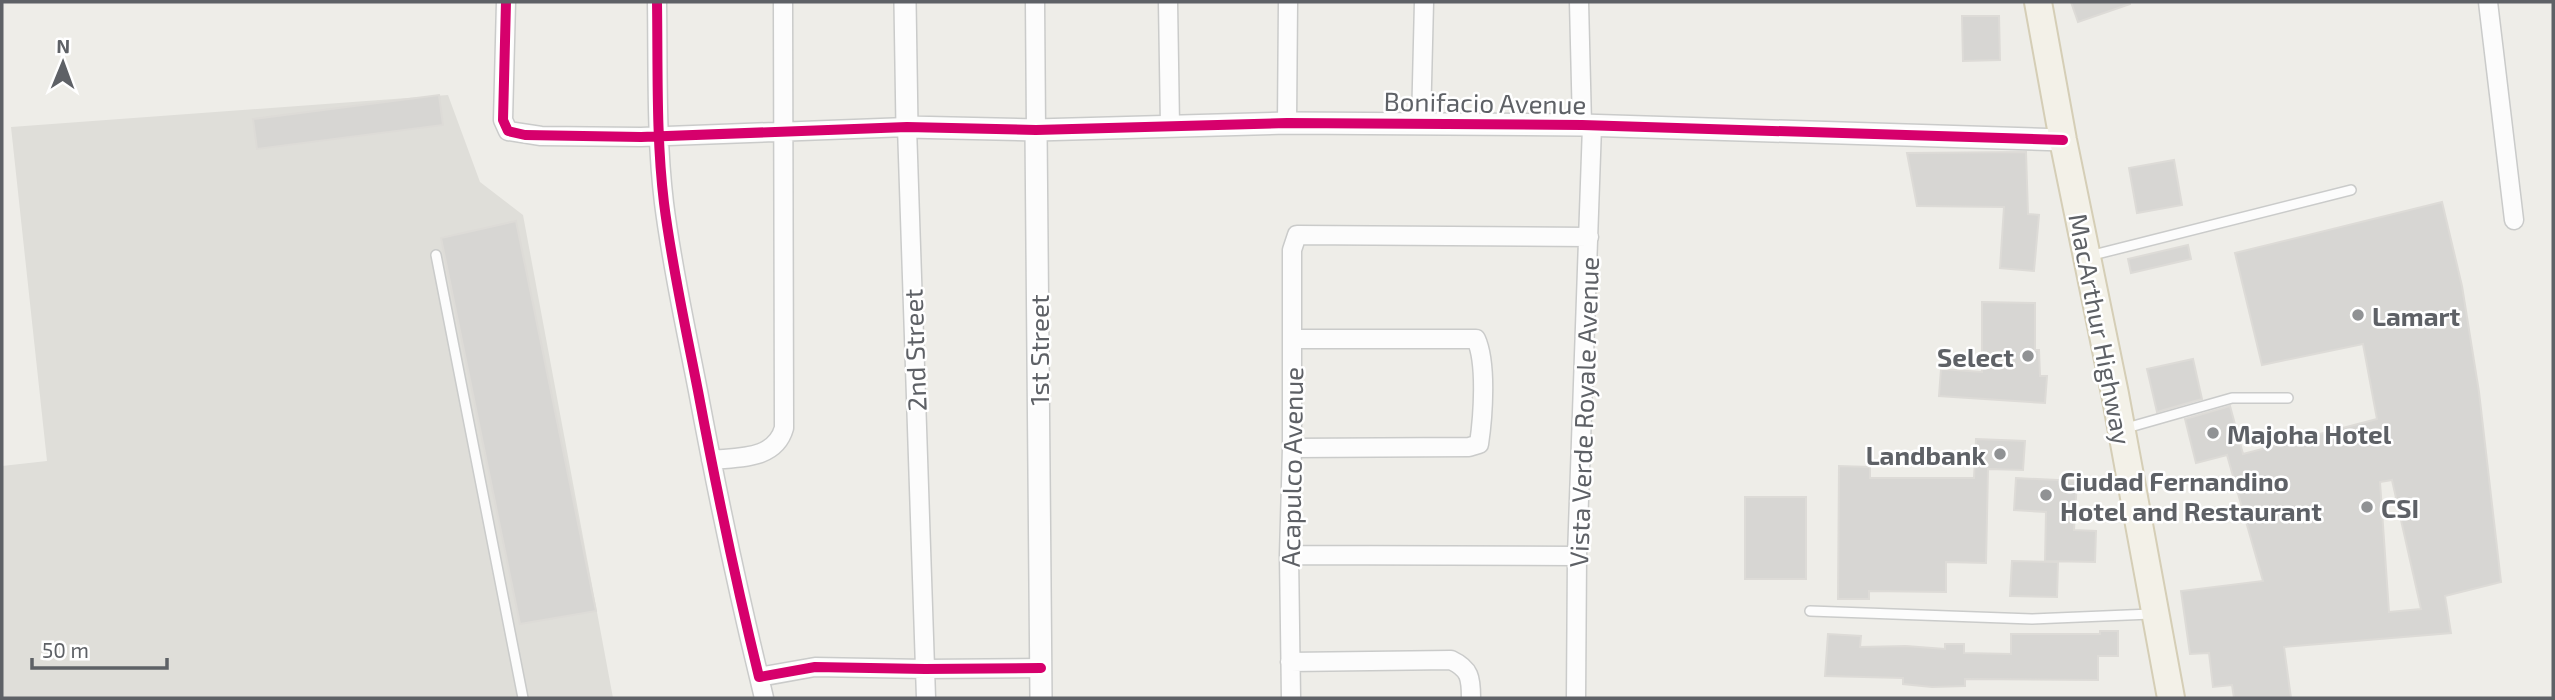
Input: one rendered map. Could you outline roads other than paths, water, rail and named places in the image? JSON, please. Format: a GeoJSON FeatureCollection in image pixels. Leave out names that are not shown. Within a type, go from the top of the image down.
{"type":"FeatureCollection","features":[{"type":"Feature","properties":{"kind":"main road","name":"MacArthur Highway"},"geometry":{"type":"LineString","coordinates":[[2038,2],[2063,140],[2122,429],[2171,698]]}},
{"type":"Feature","properties":{"kind":"street"},"geometry":{"type":"LineString","coordinates":[[506,2],[503,120],[508,131],[541,136],[659,135],[906,127]]}},
{"type":"Feature","properties":{"kind":"street"},"geometry":{"type":"LineString","coordinates":[[657,2],[659,135],[664,202],[677,286],[711,460],[764,698]]}},
{"type":"Feature","properties":{"kind":"street"},"geometry":{"type":"LineString","coordinates":[[711,460],[760,454],[772,449],[781,439],[784,428],[783,2]]}},
{"type":"Feature","properties":{"kind":"street","name":"2nd Street"},"geometry":{"type":"LineString","coordinates":[[905,2],[906,127],[926,698]]}},
{"type":"Feature","properties":{"kind":"street","name":"1st Street"},"geometry":{"type":"LineString","coordinates":[[1035,2],[1041,698]]}},
{"type":"Feature","properties":{"kind":"street"},"geometry":{"type":"LineString","coordinates":[[1168,2],[1170,126]]}},
{"type":"Feature","properties":{"kind":"street"},"geometry":{"type":"LineString","coordinates":[[1287,123],[1288,2]]}},
{"type":"Feature","properties":{"kind":"street"},"geometry":{"type":"LineString","coordinates":[[1422,124],[1424,2]]}},
{"type":"Feature","properties":{"kind":"street","name":"Vista Verde Royale Avenue"},"geometry":{"type":"LineString","coordinates":[[1576,698],[1577,556],[1589,237],[1587,125],[1579,2]]}},
{"type":"Feature","properties":{"kind":"street"},"geometry":{"type":"LineString","coordinates":[[2488,2],[2514,220]]}},
{"type":"Feature","properties":{"kind":"street","name":"Bonifacio Avenue"},"geometry":{"type":"LineString","coordinates":[[906,127],[1036,130],[1287,123],[1587,125],[2063,140]]}},
{"type":"Feature","properties":{"kind":"street","name":"Acapulco Avenue"},"geometry":{"type":"LineString","coordinates":[[1291,698],[1289,555],[1292,250],[1297,236],[1589,237]]}},
{"type":"Feature","properties":{"kind":"street"},"geometry":{"type":"LineString","coordinates":[[1292,339],[1476,339],[1482,352],[1483,373],[1479,444],[1469,447],[1292,448]]}},
{"type":"Feature","properties":{"kind":"street"},"geometry":{"type":"LineString","coordinates":[[1289,555],[1577,556]]}},
{"type":"Feature","properties":{"kind":"street"},"geometry":{"type":"LineString","coordinates":[[1290,662],[1451,660],[1465,667],[1471,677],[1471,698]]}},
{"type":"Feature","properties":{"kind":"street"},"geometry":{"type":"LineString","coordinates":[[759,677],[816,667],[1041,667]]}},
{"type":"Feature","properties":{"kind":"lane"},"geometry":{"type":"LineString","coordinates":[[2087,257],[2351,190]]}},
{"type":"Feature","properties":{"kind":"lane"},"geometry":{"type":"LineString","coordinates":[[436,255],[523,698]]}},
{"type":"Feature","properties":{"kind":"lane"},"geometry":{"type":"LineString","coordinates":[[2122,429],[2232,398],[2288,398]]}},
{"type":"Feature","properties":{"kind":"lane"},"geometry":{"type":"LineString","coordinates":[[1810,611],[2032,619],[2155,614]]}},
{"type":"Feature","properties":{"kind":"place","name":"Lamart"},"geometry":{"type":"Point","coordinates":[2358,315]}},
{"type":"Feature","properties":{"kind":"place","name":"Select"},"geometry":{"type":"Point","coordinates":[2028,356]}},
{"type":"Feature","properties":{"kind":"place","name":"Majoha Hotel"},"geometry":{"type":"Point","coordinates":[2213,433]}},
{"type":"Feature","properties":{"kind":"place","name":"Landbank"},"geometry":{"type":"Point","coordinates":[2000,454]}},
{"type":"Feature","properties":{"kind":"place","name":"Ciudad Fernandino Hotel and Restaurant"},"geometry":{"type":"Point","coordinates":[2046,495]}},
{"type":"Feature","properties":{"kind":"place","name":"CSI"},"geometry":{"type":"Point","coordinates":[2367,507]}}]}
